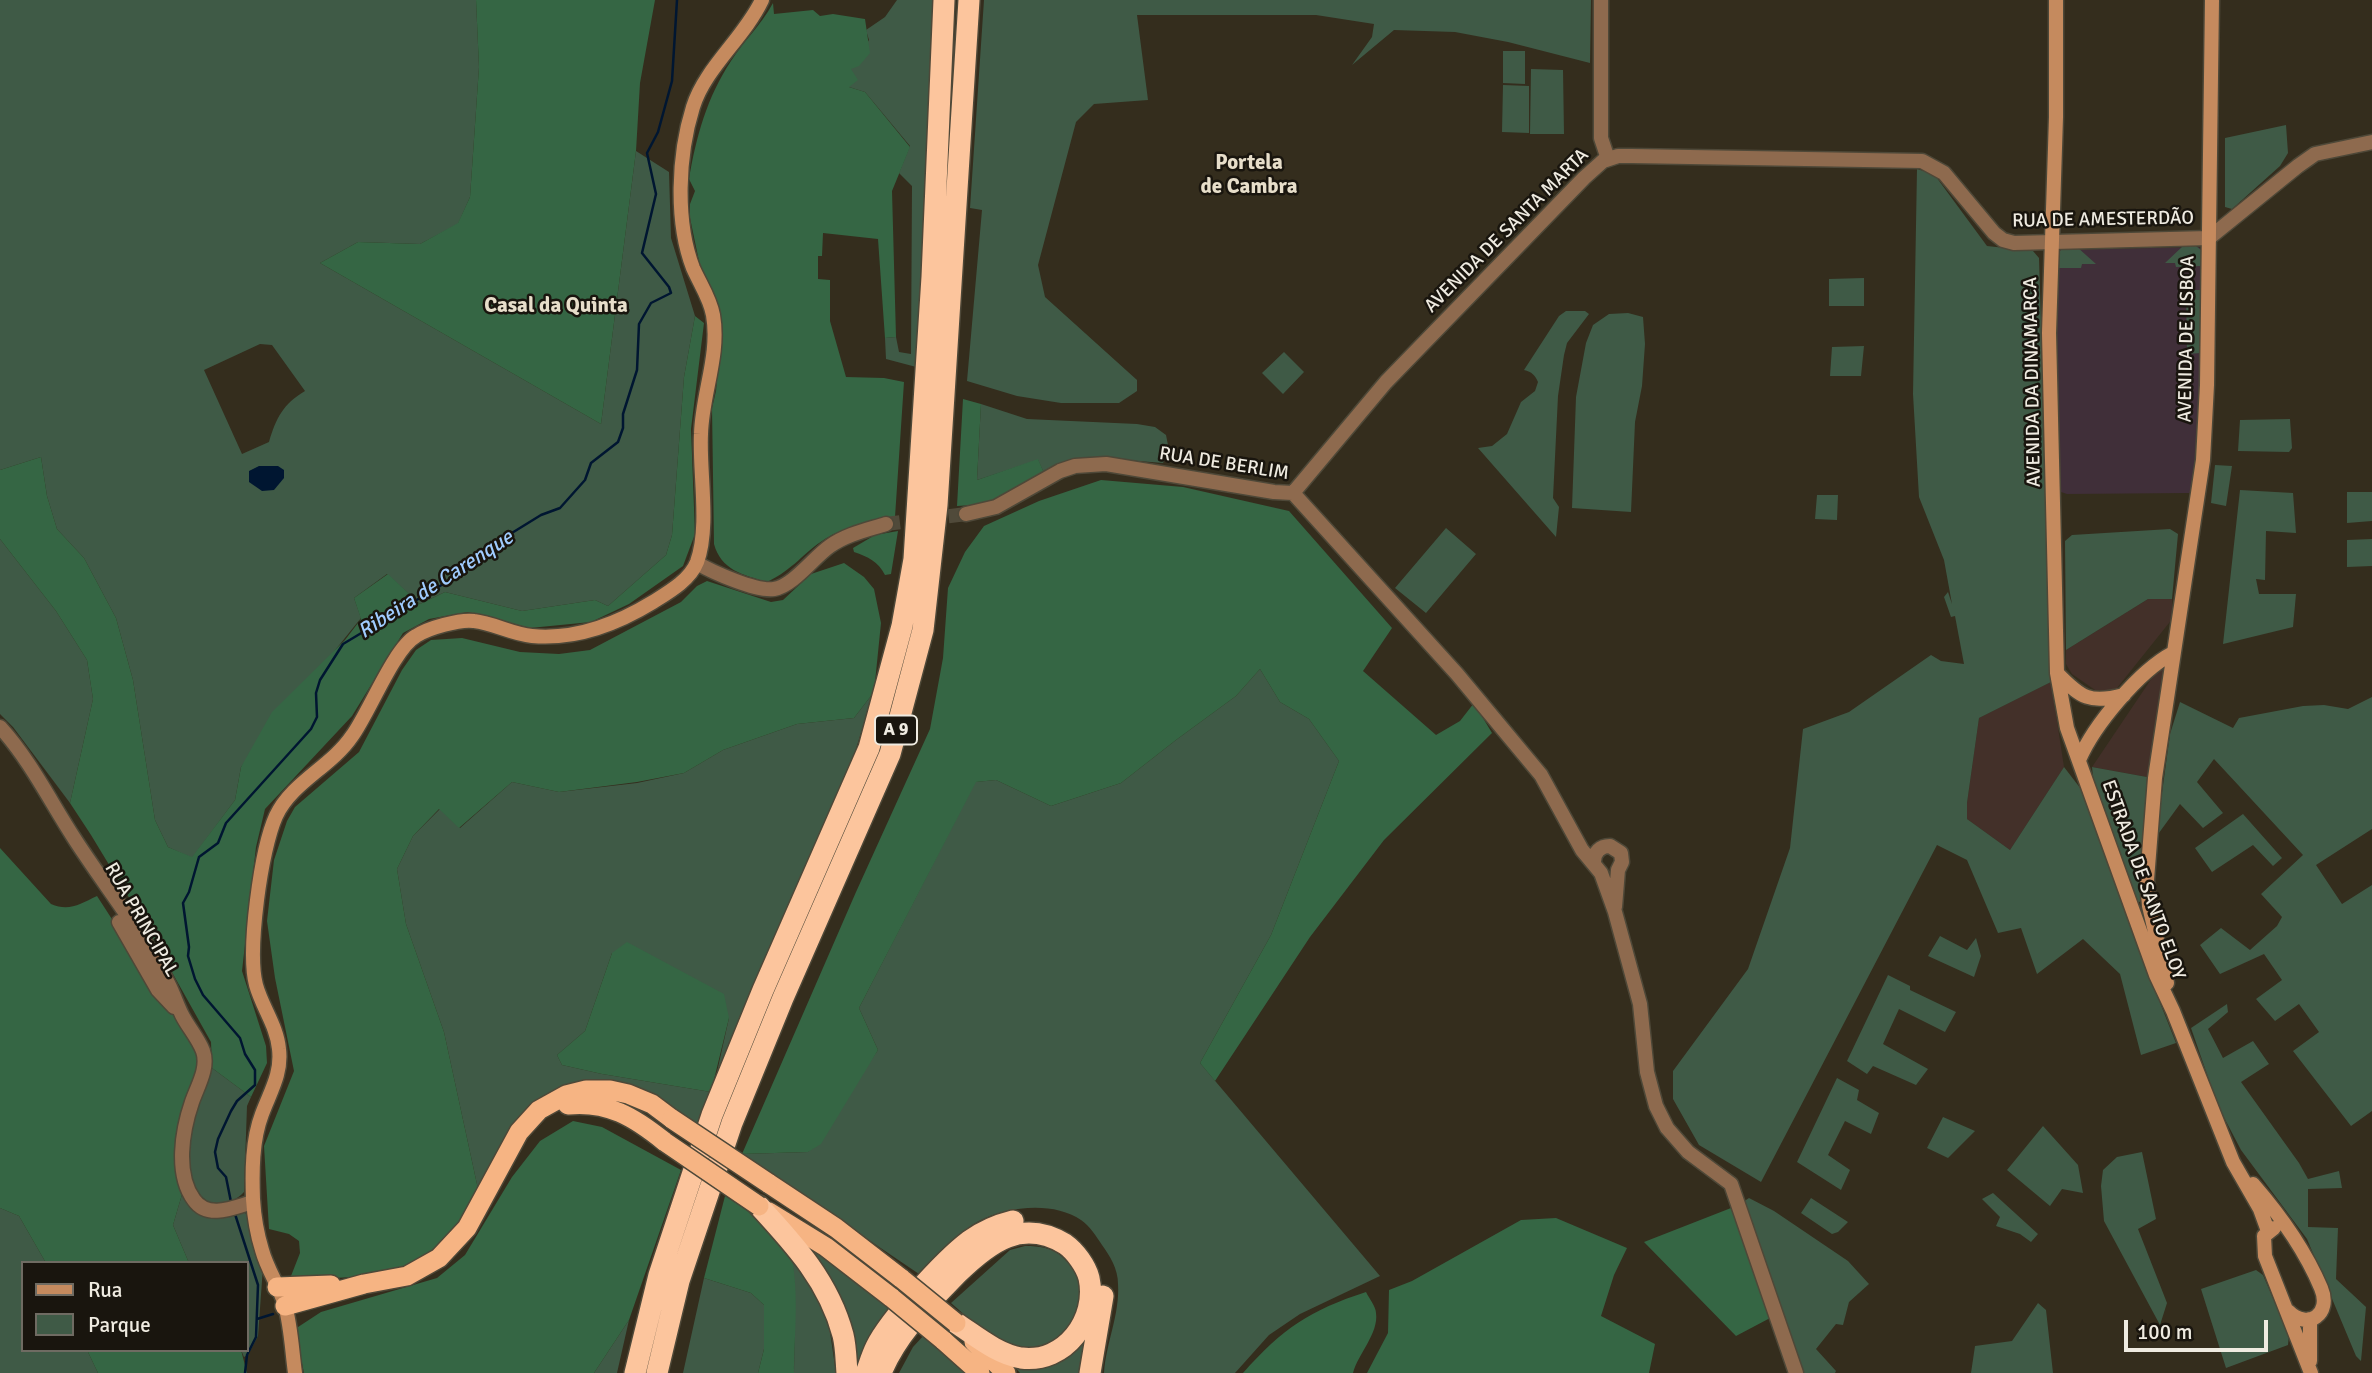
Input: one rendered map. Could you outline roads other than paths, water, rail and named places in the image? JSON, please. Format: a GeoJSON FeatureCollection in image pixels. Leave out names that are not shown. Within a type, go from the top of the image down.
{"type":"FeatureCollection","features":[{"type":"Feature","properties":{"kind":"highway","name":"A 9"},"geometry":{"type":"LineString","coordinates":[[635,1373],[659,1275],[712,1115],[763,990],[869,748],[902,626],[914,559],[932,276],[944,0]]}},
{"type":"Feature","properties":{"kind":"highway","name":"A 9"},"geometry":{"type":"LineString","coordinates":[[657,1373],[679,1281],[732,1124],[783,998],[890,754],[923,630],[937,505],[969,0]]}},
{"type":"Feature","properties":{"kind":"highway"},"geometry":{"type":"LineString","coordinates":[[285,1306],[364,1284],[407,1276],[439,1258],[467,1228],[519,1132],[539,1110],[566,1096],[586,1090],[610,1090],[652,1104],[836,1228],[902,1279],[950,1332],[980,1373]]}},
{"type":"Feature","properties":{"kind":"highway"},"geometry":{"type":"LineString","coordinates":[[539,1110],[589,1103],[607,1107],[644,1125],[759,1206],[826,1247],[892,1298],[950,1332],[1006,1373]]}},
{"type":"Feature","properties":{"kind":"highway"},"geometry":{"type":"LineString","coordinates":[[759,1206],[815,1269],[844,1337],[847,1373]]}},
{"type":"Feature","properties":{"kind":"highway"},"geometry":{"type":"LineString","coordinates":[[866,1373],[876,1347],[891,1324],[942,1267],[968,1242],[995,1226],[1025,1219],[1056,1224],[1078,1239],[1091,1253],[1100,1274],[1103,1291],[1102,1312],[1090,1373]]}},
{"type":"Feature","properties":{"kind":"highway"},"geometry":{"type":"LineString","coordinates":[[881,1373],[903,1333],[978,1254],[1001,1239],[1026,1232],[1051,1236],[1070,1248],[1089,1277],[1088,1312],[1081,1329],[1070,1343],[1055,1352],[1040,1357],[1022,1358],[950,1332]]}},
{"type":"Feature","properties":{"kind":"highway"},"geometry":{"type":"LineString","coordinates":[[277,1287],[364,1284]]}},
{"type":"Feature","properties":{"kind":"main road"},"geometry":{"type":"LineString","coordinates":[[295,1373],[285,1306],[262,1251],[253,1202],[255,1147],[261,1116],[278,1075],[280,1054],[277,1036],[254,980],[254,940],[262,864],[275,817],[291,793],[349,742],[401,650],[414,636],[454,623],[473,621],[526,636],[547,637],[580,633],[628,616],[652,603],[689,575],[697,563],[703,515],[700,435],[712,369],[715,328],[712,309],[692,266],[682,226],[684,151],[693,104],[705,80],[739,38],[762,0]]}},
{"type":"Feature","properties":{"kind":"main road","name":"AVENIDA DA DINAMARCA"},"geometry":{"type":"LineString","coordinates":[[2056,0],[2056,117],[2049,333],[2057,673],[2067,728],[2079,760]]}},
{"type":"Feature","properties":{"kind":"main road","name":"AVENIDA DE LISBOA"},"geometry":{"type":"LineString","coordinates":[[2169,677],[2203,460],[2207,385],[2212,0]]}},
{"type":"Feature","properties":{"kind":"main road"},"geometry":{"type":"LineString","coordinates":[[2079,760],[2087,742],[2124,695],[2155,662],[2173,653]]}},
{"type":"Feature","properties":{"kind":"main road"},"geometry":{"type":"LineString","coordinates":[[2057,673],[2074,691],[2085,697],[2104,701],[2124,695]]}},
{"type":"Feature","properties":{"kind":"main road","name":"ESTRADA DE SANTO ELOY"},"geometry":{"type":"LineString","coordinates":[[2169,677],[2155,778],[2147,880],[2149,906],[2174,1011]]}},
{"type":"Feature","properties":{"kind":"main road","name":"ESTRADA DE SANTO ELOY"},"geometry":{"type":"LineString","coordinates":[[2079,760],[2143,941],[2174,1011],[2233,1162],[2260,1209],[2267,1231],[2263,1243],[2265,1256],[2311,1371]]}},
{"type":"Feature","properties":{"kind":"main road","name":"ESTRADA DE SANTO ELOY"},"geometry":{"type":"LineString","coordinates":[[2233,1162],[2268,1201],[2294,1237],[2320,1286],[2325,1301],[2323,1311],[2311,1319],[2311,1371]]}},
{"type":"Feature","properties":{"kind":"main road"},"geometry":{"type":"LineString","coordinates":[[2267,1231],[2273,1228],[2281,1229],[2294,1237]]}},
{"type":"Feature","properties":{"kind":"main road"},"geometry":{"type":"LineString","coordinates":[[2288,1311],[2298,1318],[2311,1319]]}},
{"type":"Feature","properties":{"kind":"street"},"geometry":{"type":"LineString","coordinates":[[1601,0],[1601,138],[1608,159]]}},
{"type":"Feature","properties":{"kind":"street"},"geometry":{"type":"LineString","coordinates":[[2209,237],[2315,154],[2372,142]]}},
{"type":"Feature","properties":{"kind":"street","name":"AVENIDA DE SANTA MARTA"},"geometry":{"type":"LineString","coordinates":[[1293,493],[1385,382],[1584,178],[1608,159],[1631,156],[1905,159]]}},
{"type":"Feature","properties":{"kind":"street","name":"RUA DE AMESTERDÃO"},"geometry":{"type":"LineString","coordinates":[[1905,159],[1922,161],[1944,173],[1994,233],[2003,240],[2014,243],[2209,237]]}},
{"type":"Feature","properties":{"kind":"street","name":"RUA DE BERLIM"},"geometry":{"type":"LineString","coordinates":[[966,514],[996,507],[1060,471],[1090,464],[1106,464],[1293,493],[1457,674],[1541,775],[1575,835],[1598,861]]}},
{"type":"Feature","properties":{"kind":"street"},"geometry":{"type":"LineString","coordinates":[[697,563],[740,581],[772,590],[781,587],[820,553],[840,540],[886,524]]}},
{"type":"Feature","properties":{"kind":"street","name":"RUA PRINCIPAL"},"geometry":{"type":"LineString","coordinates":[[0,727],[25,760],[73,838],[158,990],[183,1017],[203,1051],[205,1061],[186,1124],[183,1161],[190,1194],[200,1206],[214,1211],[253,1202]]}},
{"type":"Feature","properties":{"kind":"street"},"geometry":{"type":"LineString","coordinates":[[1598,861],[1610,846],[1618,850],[1622,858],[1618,870],[1615,912]]}},
{"type":"Feature","properties":{"kind":"street"},"geometry":{"type":"LineString","coordinates":[[1598,861],[1610,874],[1618,870]]}},
{"type":"Feature","properties":{"kind":"street"},"geometry":{"type":"LineString","coordinates":[[1598,861],[1640,1004],[1647,1072],[1656,1106],[1667,1128],[1688,1152],[1731,1184],[1796,1373]]}},
{"type":"Feature","properties":{"kind":"water"},"geometry":{"type":"Polygon","coordinates":[[[259,466],[278,466],[284,470],[284,478],[274,490],[262,491],[249,482],[249,471],[259,466]]]}},
{"type":"Feature","properties":{"kind":"waterway","name":"Ribeira de Carenque"},"geometry":{"type":"LineString","coordinates":[[231,1202],[226,1177],[218,1168],[215,1152],[231,1111],[237,1101],[255,1085],[255,1070],[245,1054],[240,1038],[203,995],[188,956],[183,903],[199,857],[218,843],[226,823],[311,729],[317,717],[316,693],[320,680],[343,644],[465,571],[494,544],[541,515],[560,508],[585,480],[591,463],[618,442],[623,428],[623,414],[637,370],[639,324],[651,303],[671,293],[642,253],[656,194],[647,153],[658,132],[672,81],[677,0]]}},
{"type":"Feature","properties":{"kind":"waterway","name":"Ribeira de Carenque"},"geometry":{"type":"LineString","coordinates":[[235,1214],[258,1285],[256,1337],[247,1355],[245,1373]]}},
{"type":"Feature","properties":{"kind":"waterway"},"geometry":{"type":"LineString","coordinates":[[257,1319],[273,1314]]}},
{"type":"Feature","properties":{"kind":"tunnel"},"geometry":{"type":"LineString","coordinates":[[886,524],[966,514]]}},
{"type":"Feature","properties":{"kind":"district","name":"Portela de Cambra"},"geometry":{"type":"Point","coordinates":[1249,175]}},
{"type":"Feature","properties":{"kind":"district","name":"Casal da Quinta"},"geometry":{"type":"Point","coordinates":[556,306]}}]}
